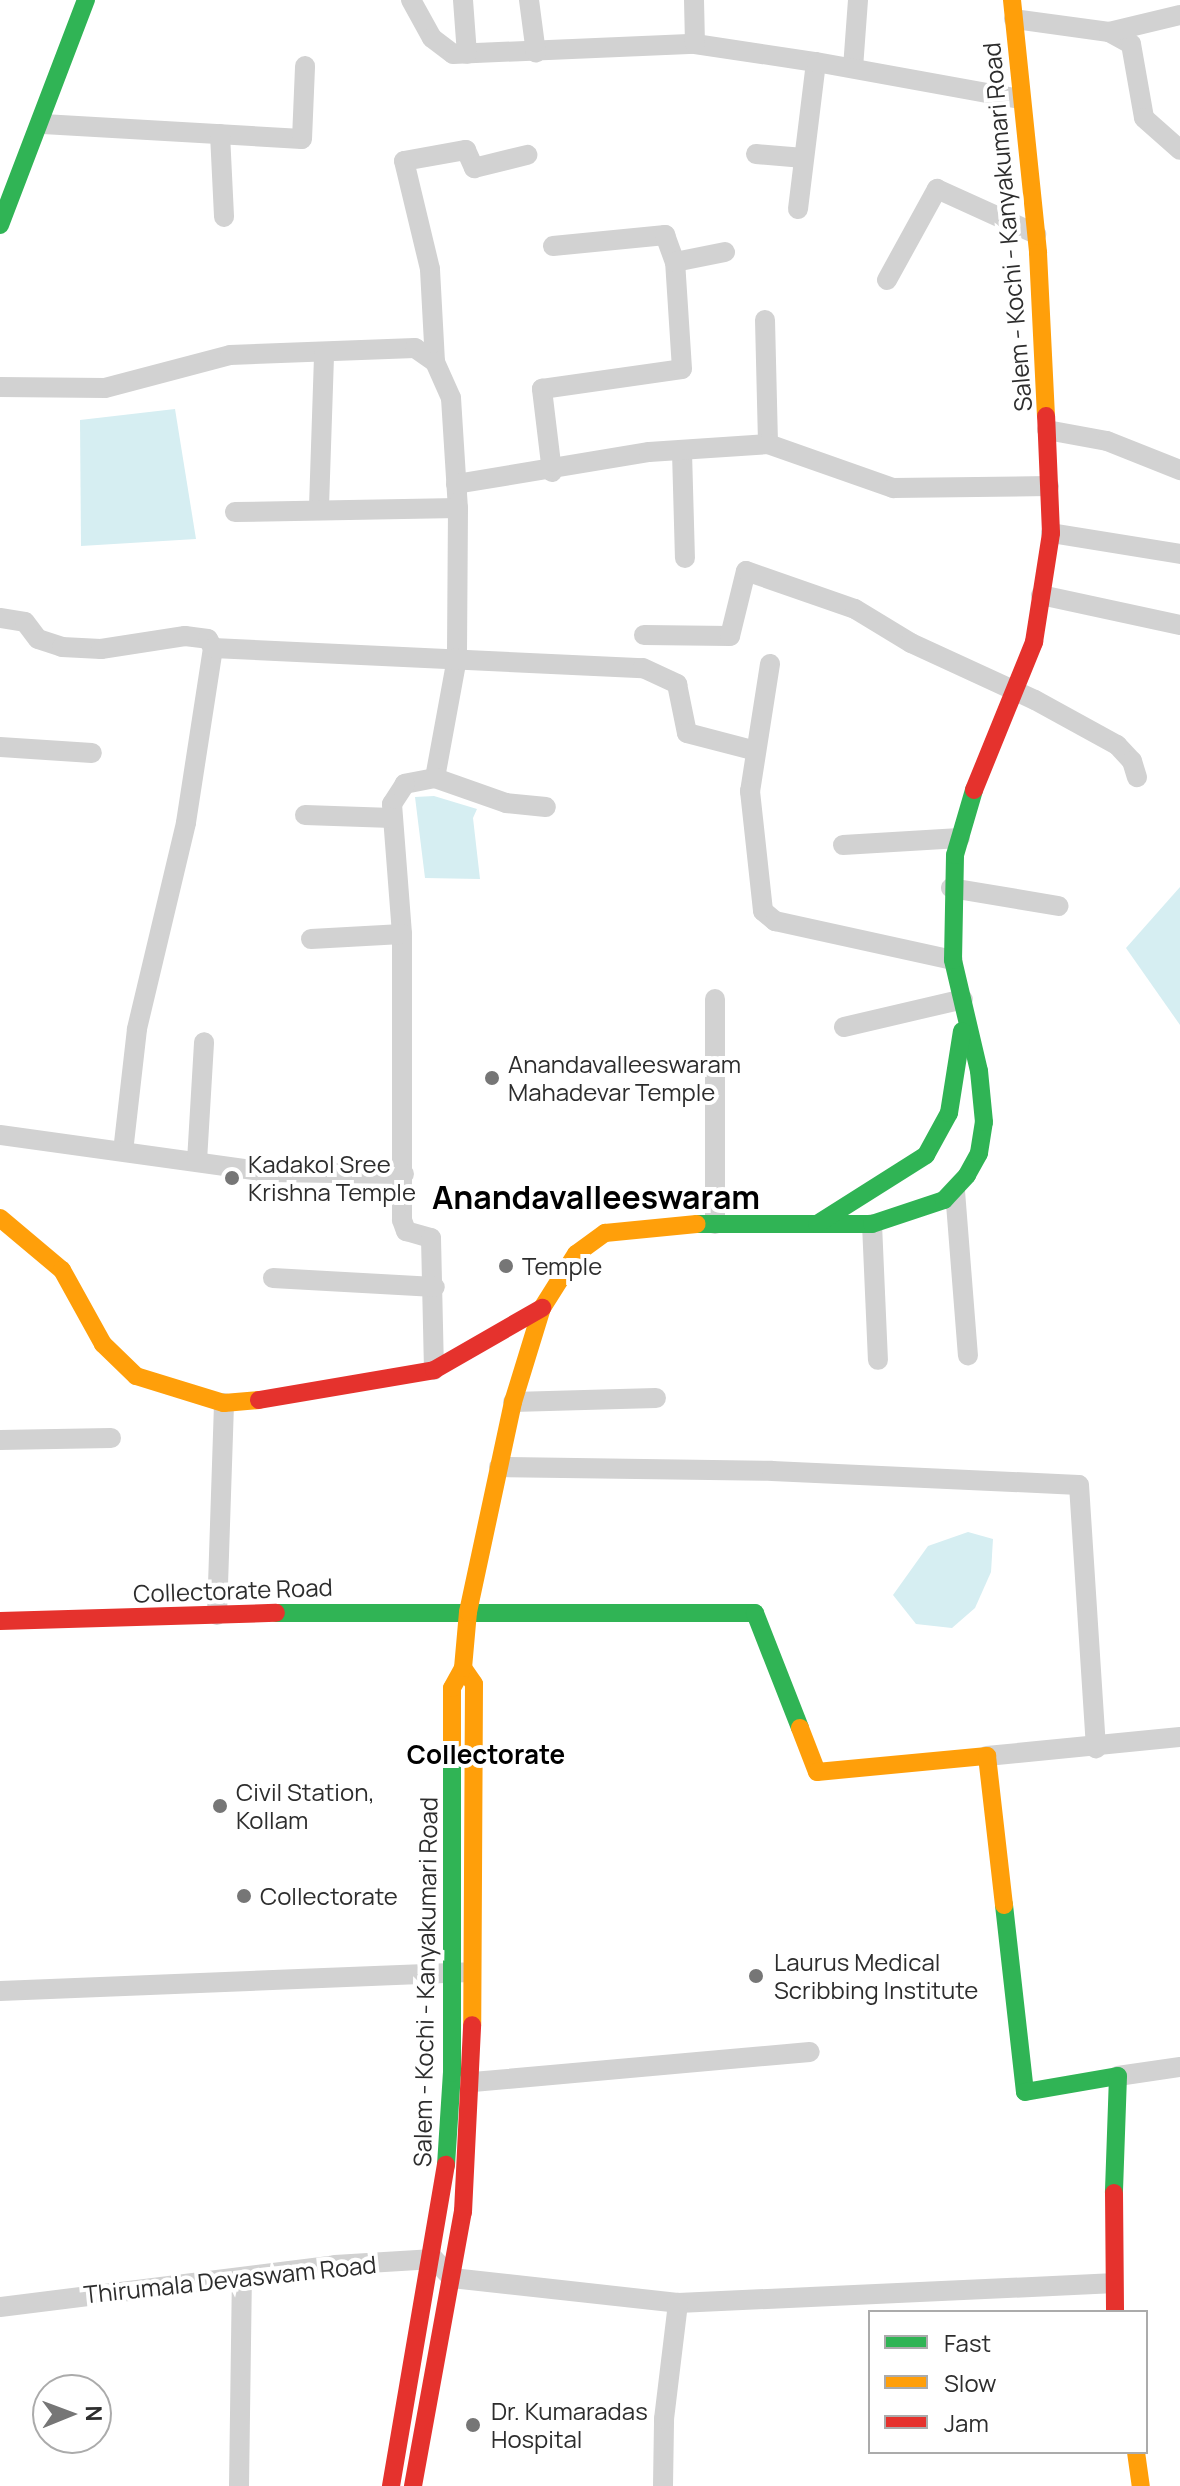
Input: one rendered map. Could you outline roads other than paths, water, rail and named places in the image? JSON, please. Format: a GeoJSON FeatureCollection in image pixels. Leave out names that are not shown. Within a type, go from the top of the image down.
{"type":"FeatureCollection","features":[{"type":"Feature","properties":{"kind":"main road"},"geometry":{"type":"LineString","coordinates":[[0,225],[43,124],[86,0]]}},
{"type":"Feature","properties":{"kind":"main road","name":"Salem - Kochi - Kanyakumari Road"},"geometry":{"type":"LineString","coordinates":[[391,2486],[434,2259],[446,2172],[452,1973],[452,1688],[463,1668],[468,1612],[513,1402],[542,1308],[576,1254],[605,1233],[635,1226],[715,1224],[813,1227],[872,1224],[925,1210],[955,1191],[979,1153],[984,1122],[964,1004],[953,960],[951,888],[960,838],[1034,642],[1051,533],[1036,234],[1013,10]]}},
{"type":"Feature","properties":{"kind":"main road"},"geometry":{"type":"LineString","coordinates":[[813,1227],[926,1155],[941,1131],[956,1090],[964,1004]]}},
{"type":"Feature","properties":{"kind":"main road"},"geometry":{"type":"LineString","coordinates":[[0,1218],[62,1270],[103,1344],[136,1376],[224,1403],[287,1398],[395,1373],[434,1370],[542,1308]]}},
{"type":"Feature","properties":{"kind":"main road","name":"Collectorate Road"},"geometry":{"type":"LineString","coordinates":[[0,1621],[468,1612],[755,1613],[817,1772],[987,1756]]}},
{"type":"Feature","properties":{"kind":"main road","name":"Salem - Kochi - Kanyakumari Road"},"geometry":{"type":"LineString","coordinates":[[413,2486],[463,2212],[473,2082],[474,1684],[463,1668]]}},
{"type":"Feature","properties":{"kind":"main road"},"geometry":{"type":"LineString","coordinates":[[987,1756],[1025,2092],[1118,2076],[1111,2283],[1115,2310]]}},
{"type":"Feature","properties":{"kind":"main road"},"geometry":{"type":"LineString","coordinates":[[1136,2454],[1141,2486]]}},
{"type":"Feature","properties":{"kind":"street"},"geometry":{"type":"LineString","coordinates":[[411,0],[441,49],[467,54],[695,44],[853,68],[1020,99]]}},
{"type":"Feature","properties":{"kind":"street"},"geometry":{"type":"LineString","coordinates":[[463,0],[467,54]]}},
{"type":"Feature","properties":{"kind":"street"},"geometry":{"type":"LineString","coordinates":[[529,0],[536,53]]}},
{"type":"Feature","properties":{"kind":"street"},"geometry":{"type":"LineString","coordinates":[[694,0],[695,44]]}},
{"type":"Feature","properties":{"kind":"street"},"geometry":{"type":"LineString","coordinates":[[853,68],[858,0]]}},
{"type":"Feature","properties":{"kind":"street"},"geometry":{"type":"LineString","coordinates":[[1013,10],[1109,32],[1131,44],[1144,118],[1180,150]]}},
{"type":"Feature","properties":{"kind":"street"},"geometry":{"type":"LineString","coordinates":[[1109,32],[1180,15]]}},
{"type":"Feature","properties":{"kind":"street"},"geometry":{"type":"LineString","coordinates":[[798,209],[816,62]]}},
{"type":"Feature","properties":{"kind":"street"},"geometry":{"type":"LineString","coordinates":[[43,124],[302,139],[305,66]]}},
{"type":"Feature","properties":{"kind":"street"},"geometry":{"type":"LineString","coordinates":[[220,134],[224,217]]}},
{"type":"Feature","properties":{"kind":"street"},"geometry":{"type":"LineString","coordinates":[[435,778],[457,658],[458,508],[451,398],[435,362],[430,269],[404,161],[466,150],[474,168],[527,155]]}},
{"type":"Feature","properties":{"kind":"street"},"geometry":{"type":"LineString","coordinates":[[756,154],[804,158]]}},
{"type":"Feature","properties":{"kind":"street"},"geometry":{"type":"LineString","coordinates":[[887,280],[937,189],[1036,234]]}},
{"type":"Feature","properties":{"kind":"street"},"geometry":{"type":"LineString","coordinates":[[552,472],[542,389],[682,369],[675,262],[665,235],[553,246]]}},
{"type":"Feature","properties":{"kind":"street"},"geometry":{"type":"LineString","coordinates":[[675,262],[725,252]]}},
{"type":"Feature","properties":{"kind":"street"},"geometry":{"type":"LineString","coordinates":[[765,320],[768,444]]}},
{"type":"Feature","properties":{"kind":"street"},"geometry":{"type":"LineString","coordinates":[[0,387],[105,388],[230,355],[324,355],[415,348],[435,362]]}},
{"type":"Feature","properties":{"kind":"street"},"geometry":{"type":"LineString","coordinates":[[319,507],[324,355]]}},
{"type":"Feature","properties":{"kind":"street"},"geometry":{"type":"LineString","coordinates":[[1047,430],[1107,441],[1180,470]]}},
{"type":"Feature","properties":{"kind":"street"},"geometry":{"type":"LineString","coordinates":[[456,484],[552,472],[649,452],[768,444],[893,488],[1049,486]]}},
{"type":"Feature","properties":{"kind":"street"},"geometry":{"type":"LineString","coordinates":[[682,452],[685,558]]}},
{"type":"Feature","properties":{"kind":"street"},"geometry":{"type":"LineString","coordinates":[[235,512],[319,507],[458,508]]}},
{"type":"Feature","properties":{"kind":"street"},"geometry":{"type":"LineString","coordinates":[[1051,533],[1180,554]]}},
{"type":"Feature","properties":{"kind":"street"},"geometry":{"type":"LineString","coordinates":[[644,635],[730,636],[746,571],[855,609],[911,643],[1015,690],[1117,745],[1132,761],[1137,777]]}},
{"type":"Feature","properties":{"kind":"street"},"geometry":{"type":"LineString","coordinates":[[1041,595],[1180,625]]}},
{"type":"Feature","properties":{"kind":"street"},"geometry":{"type":"LineString","coordinates":[[0,618],[25,622],[38,639],[62,647],[101,649],[185,636],[208,639],[213,648],[186,823],[137,1029],[123,1151]]}},
{"type":"Feature","properties":{"kind":"street"},"geometry":{"type":"LineString","coordinates":[[213,648],[643,668],[677,684],[687,733],[756,751]]}},
{"type":"Feature","properties":{"kind":"street"},"geometry":{"type":"LineString","coordinates":[[770,664],[750,791],[763,911],[775,921],[953,960]]}},
{"type":"Feature","properties":{"kind":"street"},"geometry":{"type":"LineString","coordinates":[[0,747],[92,753]]}},
{"type":"Feature","properties":{"kind":"street"},"geometry":{"type":"LineString","coordinates":[[434,1370],[435,1287],[431,1238],[406,1231],[402,1220],[402,934],[392,804],[405,784],[435,778],[506,803],[546,807]]}},
{"type":"Feature","properties":{"kind":"street"},"geometry":{"type":"LineString","coordinates":[[305,815],[392,818]]}},
{"type":"Feature","properties":{"kind":"street"},"geometry":{"type":"LineString","coordinates":[[843,845],[960,838]]}},
{"type":"Feature","properties":{"kind":"street"},"geometry":{"type":"LineString","coordinates":[[951,888],[1058,906]]}},
{"type":"Feature","properties":{"kind":"street"},"geometry":{"type":"LineString","coordinates":[[311,939],[402,934]]}},
{"type":"Feature","properties":{"kind":"street"},"geometry":{"type":"LineString","coordinates":[[715,999],[715,1224]]}},
{"type":"Feature","properties":{"kind":"street"},"geometry":{"type":"LineString","coordinates":[[844,1027],[964,1004]]}},
{"type":"Feature","properties":{"kind":"street"},"geometry":{"type":"LineString","coordinates":[[197,1161],[204,1042]]}},
{"type":"Feature","properties":{"kind":"street"},"geometry":{"type":"LineString","coordinates":[[0,1135],[267,1172],[404,1174]]}},
{"type":"Feature","properties":{"kind":"street"},"geometry":{"type":"LineString","coordinates":[[955,1191],[968,1355]]}},
{"type":"Feature","properties":{"kind":"street"},"geometry":{"type":"LineString","coordinates":[[872,1224],[878,1360]]}},
{"type":"Feature","properties":{"kind":"street"},"geometry":{"type":"LineString","coordinates":[[273,1278],[435,1287]]}},
{"type":"Feature","properties":{"kind":"street"},"geometry":{"type":"LineString","coordinates":[[513,1402],[656,1398]]}},
{"type":"Feature","properties":{"kind":"street"},"geometry":{"type":"LineString","coordinates":[[217,1615],[224,1403]]}},
{"type":"Feature","properties":{"kind":"street"},"geometry":{"type":"LineString","coordinates":[[0,1440],[111,1438]]}},
{"type":"Feature","properties":{"kind":"street"},"geometry":{"type":"LineString","coordinates":[[499,1467],[772,1471],[1079,1485],[1096,1748]]}},
{"type":"Feature","properties":{"kind":"street"},"geometry":{"type":"LineString","coordinates":[[987,1756],[1096,1748],[1180,1737]]}},
{"type":"Feature","properties":{"kind":"street"},"geometry":{"type":"LineString","coordinates":[[0,1991],[475,1971]]}},
{"type":"Feature","properties":{"kind":"street"},"geometry":{"type":"LineString","coordinates":[[473,2082],[810,2052]]}},
{"type":"Feature","properties":{"kind":"street"},"geometry":{"type":"LineString","coordinates":[[1118,2076],[1180,2067]]}},
{"type":"Feature","properties":{"kind":"street"},"geometry":{"type":"LineString","coordinates":[[434,2259],[452,2278],[678,2303],[1111,2283]]}},
{"type":"Feature","properties":{"kind":"street","name":"Thirumala Devaswam Road"},"geometry":{"type":"LineString","coordinates":[[0,2307],[434,2259]]}},
{"type":"Feature","properties":{"kind":"street"},"geometry":{"type":"LineString","coordinates":[[239,2486],[242,2278]]}},
{"type":"Feature","properties":{"kind":"street"},"geometry":{"type":"LineString","coordinates":[[663,2486],[664,2419],[678,2303]]}},
{"type":"Feature","properties":{"kind":"water"},"geometry":{"type":"Polygon","coordinates":[[[175,409],[196,539],[81,546],[80,420],[175,409]]]}},
{"type":"Feature","properties":{"kind":"water"},"geometry":{"type":"Polygon","coordinates":[[[434,796],[477,809],[473,818],[480,879],[425,878],[415,797],[434,796]]]}},
{"type":"Feature","properties":{"kind":"water"},"geometry":{"type":"Polygon","coordinates":[[[1180,887],[1180,1025],[1126,948],[1180,887]]]}},
{"type":"Feature","properties":{"kind":"water"},"geometry":{"type":"Polygon","coordinates":[[[968,1532],[993,1539],[991,1572],[975,1608],[952,1628],[916,1624],[893,1595],[928,1546],[968,1532]]]}},
{"type":"Feature","properties":{"kind":"place","name":"Anandavalleeswaram Mahadevar Temple"},"geometry":{"type":"Point","coordinates":[492,1078]}},
{"type":"Feature","properties":{"kind":"place","name":"Kadakol Sree Krishna Temple"},"geometry":{"type":"Point","coordinates":[232,1178]}},
{"type":"Feature","properties":{"kind":"place","name":"Temple"},"geometry":{"type":"Point","coordinates":[506,1266]}},
{"type":"Feature","properties":{"kind":"place","name":"Civil Station, Kollam"},"geometry":{"type":"Point","coordinates":[220,1806]}},
{"type":"Feature","properties":{"kind":"place","name":"Collectorate"},"geometry":{"type":"Point","coordinates":[244,1896]}},
{"type":"Feature","properties":{"kind":"place","name":"Laurus Medical Scribbing Institute"},"geometry":{"type":"Point","coordinates":[756,1976]}},
{"type":"Feature","properties":{"kind":"place","name":"Dr. Kumaradas Hospital"},"geometry":{"type":"Point","coordinates":[473,2425]}},
{"type":"Feature","properties":{"kind":"district","name":"Anandavalleeswaram"},"geometry":{"type":"Point","coordinates":[596,1197]}},
{"type":"Feature","properties":{"kind":"district","name":"Collectorate"},"geometry":{"type":"Point","coordinates":[486,1755]}}]}
